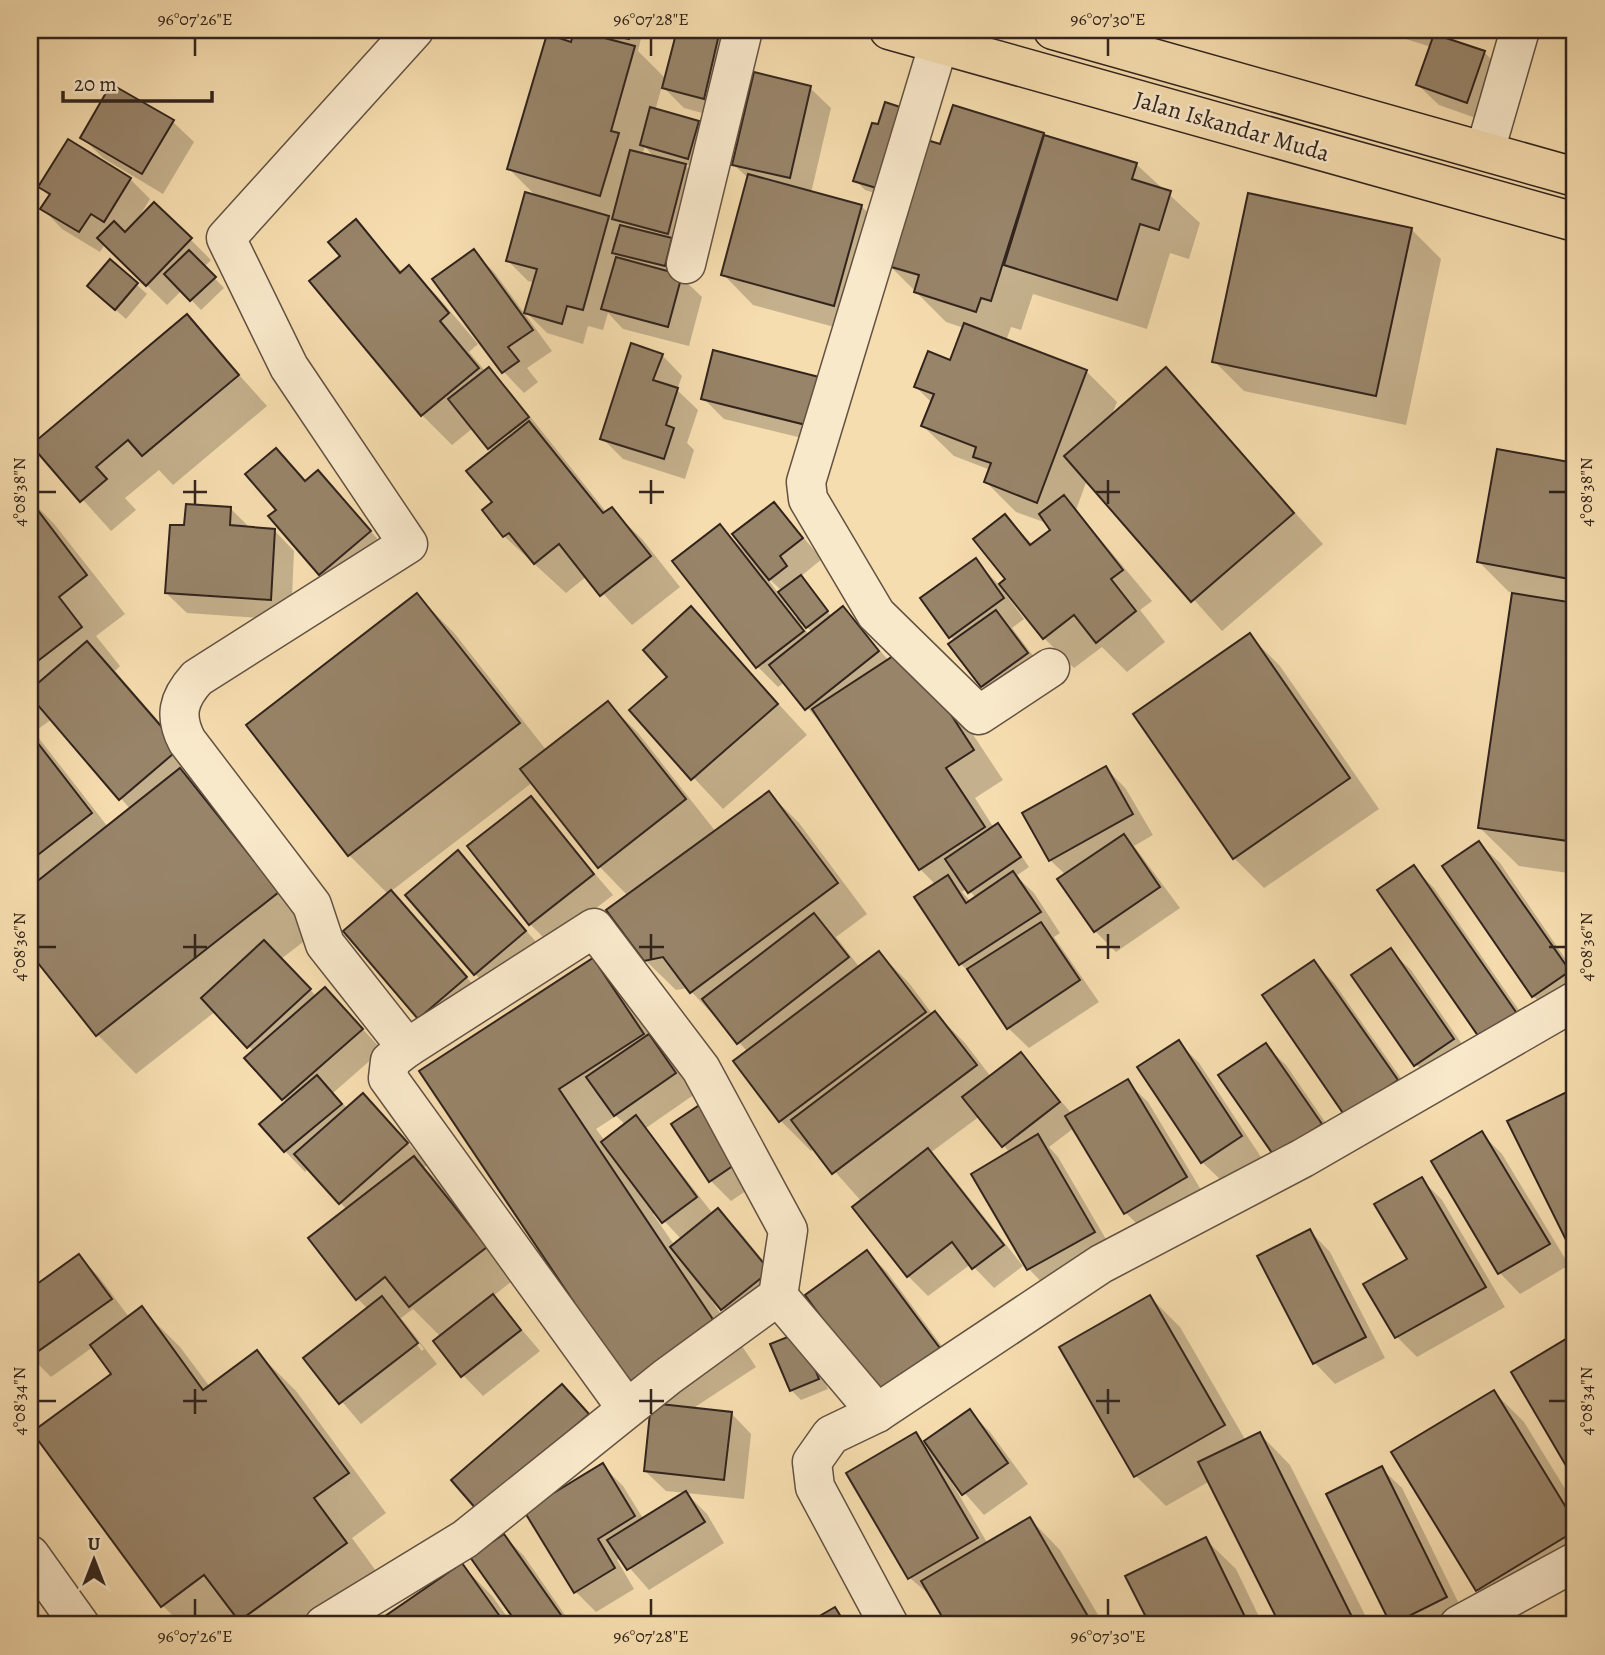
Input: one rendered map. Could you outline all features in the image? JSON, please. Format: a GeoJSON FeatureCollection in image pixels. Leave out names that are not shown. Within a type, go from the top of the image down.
{"type":"FeatureCollection","features":[{"type":"Feature","properties":{"kind":"highway","name":"Jalan Iskandar Muda"},"geometry":{"type":"LineString","coordinates":[[888,30],[1575,222]]}},
{"type":"Feature","properties":{"kind":"highway","name":"Jalan Iskandar Muda"},"geometry":{"type":"LineString","coordinates":[[1053,30],[1575,177]]}},
{"type":"Feature","properties":{"kind":"street"},"geometry":{"type":"LineString","coordinates":[[407,1048],[325,944],[312,905],[187,741],[178,718],[183,696],[197,678],[408,544],[289,368],[226,238],[414,30]]}},
{"type":"Feature","properties":{"kind":"street"},"geometry":{"type":"LineString","coordinates":[[685,264],[743,30]]}},
{"type":"Feature","properties":{"kind":"street"},"geometry":{"type":"LineString","coordinates":[[1485,151],[1520,30]]}},
{"type":"Feature","properties":{"kind":"street"},"geometry":{"type":"LineString","coordinates":[[939,43],[806,482],[808,499],[876,614],[979,715],[1049,668]]}},
{"type":"Feature","properties":{"kind":"street"},"geometry":{"type":"LineString","coordinates":[[324,1625],[465,1539],[627,1409],[778,1296],[788,1230],[701,1069],[594,928],[407,1048],[390,1061],[388,1078],[627,1409]]}},
{"type":"Feature","properties":{"kind":"street"},"geometry":{"type":"LineString","coordinates":[[889,1625],[815,1487],[812,1462],[831,1435],[877,1413],[1101,1264],[1303,1158],[1575,1001]]}},
{"type":"Feature","properties":{"kind":"street"},"geometry":{"type":"LineString","coordinates":[[778,1296],[877,1413]]}},
{"type":"Feature","properties":{"kind":"street"},"geometry":{"type":"LineString","coordinates":[[30,1555],[80,1625]]}},
{"type":"Feature","properties":{"kind":"street"},"geometry":{"type":"LineString","coordinates":[[1459,1625],[1575,1562]]}},
{"type":"Feature","properties":{"kind":"building"},"geometry":{"type":"Polygon","coordinates":[[[574,30],[635,46],[611,131],[619,133],[600,196],[507,169],[547,34],[571,42],[574,30]]]}},
{"type":"Feature","properties":{"kind":"building"},"geometry":{"type":"Polygon","coordinates":[[[589,30],[631,30],[629,39],[589,30]]]}},
{"type":"Feature","properties":{"kind":"building"},"geometry":{"type":"Polygon","coordinates":[[[677,30],[720,30],[704,99],[662,88],[677,30]]]}},
{"type":"Feature","properties":{"kind":"building"},"geometry":{"type":"Polygon","coordinates":[[[1434,34],[1485,51],[1467,103],[1416,85],[1434,34]]]}},
{"type":"Feature","properties":{"kind":"building"},"geometry":{"type":"Polygon","coordinates":[[[754,72],[811,86],[790,178],[732,165],[754,72]]]}},
{"type":"Feature","properties":{"kind":"building"},"geometry":{"type":"Polygon","coordinates":[[[111,84],[174,120],[142,174],[80,138],[111,84]]]}},
{"type":"Feature","properties":{"kind":"building"},"geometry":{"type":"Polygon","coordinates":[[[885,102],[909,110],[883,190],[853,181],[872,123],[878,124],[885,102]]]}},
{"type":"Feature","properties":{"kind":"building"},"geometry":{"type":"Polygon","coordinates":[[[953,105],[1044,133],[991,301],[981,298],[976,312],[914,292],[919,275],[888,266],[927,140],[940,144],[953,105]]]}},
{"type":"Feature","properties":{"kind":"building"},"geometry":{"type":"Polygon","coordinates":[[[650,107],[699,121],[688,159],[640,145],[650,107]]]}},
{"type":"Feature","properties":{"kind":"building"},"geometry":{"type":"Polygon","coordinates":[[[1044,135],[1137,163],[1132,179],[1171,191],[1159,230],[1140,224],[1117,300],[1004,265],[1044,135]]]}},
{"type":"Feature","properties":{"kind":"building"},"geometry":{"type":"Polygon","coordinates":[[[68,139],[131,178],[104,222],[91,214],[79,232],[40,209],[50,194],[38,187],[68,139]]]}},
{"type":"Feature","properties":{"kind":"building"},"geometry":{"type":"Polygon","coordinates":[[[630,150],[686,164],[668,234],[612,219],[630,150]]]}},
{"type":"Feature","properties":{"kind":"building"},"geometry":{"type":"Polygon","coordinates":[[[748,174],[862,205],[834,306],[721,275],[748,174]]]}},
{"type":"Feature","properties":{"kind":"building"},"geometry":{"type":"Polygon","coordinates":[[[525,192],[609,216],[583,310],[567,306],[562,324],[524,313],[537,269],[506,261],[525,192]]]}},
{"type":"Feature","properties":{"kind":"building"},"geometry":{"type":"Polygon","coordinates":[[[1248,193],[1412,228],[1376,396],[1212,362],[1248,193]]]}},
{"type":"Feature","properties":{"kind":"building"},"geometry":{"type":"Polygon","coordinates":[[[154,202],[192,238],[146,286],[97,238],[114,221],[125,232],[154,202]]]}},
{"type":"Feature","properties":{"kind":"building"},"geometry":{"type":"Polygon","coordinates":[[[356,219],[400,273],[409,265],[449,313],[440,321],[479,368],[421,416],[309,281],[340,256],[328,242],[356,219]]]}},
{"type":"Feature","properties":{"kind":"building"},"geometry":{"type":"Polygon","coordinates":[[[620,225],[672,238],[665,266],[612,253],[620,225]]]}},
{"type":"Feature","properties":{"kind":"building"},"geometry":{"type":"Polygon","coordinates":[[[474,249],[533,330],[508,347],[519,361],[502,373],[432,279],[474,249]]]}},
{"type":"Feature","properties":{"kind":"building"},"geometry":{"type":"Polygon","coordinates":[[[189,250],[216,277],[190,301],[164,274],[189,250]]]}},
{"type":"Feature","properties":{"kind":"building"},"geometry":{"type":"Polygon","coordinates":[[[616,257],[682,275],[668,327],[601,309],[616,257]]]}},
{"type":"Feature","properties":{"kind":"building"},"geometry":{"type":"Polygon","coordinates":[[[110,259],[138,283],[115,310],[87,286],[110,259]]]}},
{"type":"Feature","properties":{"kind":"building"},"geometry":{"type":"Polygon","coordinates":[[[187,314],[239,375],[142,456],[128,440],[96,467],[107,479],[80,502],[31,445],[187,314]]]}},
{"type":"Feature","properties":{"kind":"building"},"geometry":{"type":"Polygon","coordinates":[[[964,323],[1087,370],[1037,503],[984,482],[991,463],[973,457],[976,447],[921,426],[934,394],[914,387],[928,351],[950,360],[964,323]]]}},
{"type":"Feature","properties":{"kind":"building"},"geometry":{"type":"Polygon","coordinates":[[[631,343],[663,354],[653,380],[678,388],[666,425],[674,428],[664,459],[600,439],[631,343]]]}},
{"type":"Feature","properties":{"kind":"building"},"geometry":{"type":"Polygon","coordinates":[[[713,350],[823,378],[810,426],[701,399],[713,350]]]}},
{"type":"Feature","properties":{"kind":"building"},"geometry":{"type":"Polygon","coordinates":[[[489,367],[529,417],[488,449],[448,399],[489,367]]]}},
{"type":"Feature","properties":{"kind":"building"},"geometry":{"type":"Polygon","coordinates":[[[1166,367],[1294,513],[1191,602],[1064,456],[1166,367]]]}},
{"type":"Feature","properties":{"kind":"building"},"geometry":{"type":"Polygon","coordinates":[[[529,421],[603,513],[612,507],[651,556],[600,596],[559,544],[534,564],[509,533],[503,537],[482,510],[492,502],[466,471],[529,421]]]}},
{"type":"Feature","properties":{"kind":"building"},"geometry":{"type":"Polygon","coordinates":[[[276,448],[305,481],[318,470],[371,531],[319,575],[268,516],[276,510],[245,474],[276,448]]]}},
{"type":"Feature","properties":{"kind":"building"},"geometry":{"type":"Polygon","coordinates":[[[1497,449],[1575,463],[1575,580],[1477,562],[1497,449]]]}},
{"type":"Feature","properties":{"kind":"building"},"geometry":{"type":"Polygon","coordinates":[[[1064,495],[1123,570],[1111,579],[1136,611],[1096,643],[1074,615],[1043,639],[999,584],[1005,579],[973,539],[1005,514],[1030,545],[1050,530],[1039,514],[1064,495]]]}},
{"type":"Feature","properties":{"kind":"building"},"geometry":{"type":"Polygon","coordinates":[[[30,500],[87,575],[59,597],[82,627],[30,667],[30,500]]]}},
{"type":"Feature","properties":{"kind":"building"},"geometry":{"type":"Polygon","coordinates":[[[774,502],[803,538],[780,556],[787,566],[769,580],[732,534],[774,502]]]}},
{"type":"Feature","properties":{"kind":"building"},"geometry":{"type":"Polygon","coordinates":[[[186,504],[231,507],[230,525],[275,529],[271,600],[165,593],[170,525],[184,525],[186,504]]]}},
{"type":"Feature","properties":{"kind":"building"},"geometry":{"type":"Polygon","coordinates":[[[720,524],[804,631],[756,668],[672,561],[720,524]]]}},
{"type":"Feature","properties":{"kind":"building"},"geometry":{"type":"Polygon","coordinates":[[[976,558],[1004,598],[949,638],[920,598],[976,558]]]}},
{"type":"Feature","properties":{"kind":"building"},"geometry":{"type":"Polygon","coordinates":[[[801,575],[828,611],[806,628],[778,592],[801,575]]]}},
{"type":"Feature","properties":{"kind":"building"},"geometry":{"type":"Polygon","coordinates":[[[417,593],[520,723],[348,856],[246,725],[417,593]]]}},
{"type":"Feature","properties":{"kind":"building"},"geometry":{"type":"Polygon","coordinates":[[[1512,593],[1575,603],[1575,842],[1478,828],[1512,593]]]}},
{"type":"Feature","properties":{"kind":"building"},"geometry":{"type":"Polygon","coordinates":[[[691,606],[778,704],[691,780],[629,710],[667,677],[643,650],[691,606]]]}},
{"type":"Feature","properties":{"kind":"building"},"geometry":{"type":"Polygon","coordinates":[[[843,606],[879,651],[805,710],[769,665],[843,606]]]}},
{"type":"Feature","properties":{"kind":"building"},"geometry":{"type":"Polygon","coordinates":[[[996,610],[1028,653],[981,687],[948,644],[996,610]]]}},
{"type":"Feature","properties":{"kind":"building"},"geometry":{"type":"Polygon","coordinates":[[[1250,633],[1350,778],[1233,859],[1133,714],[1250,633]]]}},
{"type":"Feature","properties":{"kind":"building"},"geometry":{"type":"Polygon","coordinates":[[[87,641],[180,748],[119,800],[30,696],[30,690],[87,641]]]}},
{"type":"Feature","properties":{"kind":"building"},"geometry":{"type":"Polygon","coordinates":[[[907,647],[974,750],[946,768],[985,827],[919,870],[812,709],[907,647]]]}},
{"type":"Feature","properties":{"kind":"building"},"geometry":{"type":"Polygon","coordinates":[[[608,701],[686,799],[598,868],[520,769],[608,701]]]}},
{"type":"Feature","properties":{"kind":"building"},"geometry":{"type":"Polygon","coordinates":[[[30,733],[92,813],[30,861],[30,733]]]}},
{"type":"Feature","properties":{"kind":"building"},"geometry":{"type":"Polygon","coordinates":[[[1106,766],[1133,814],[1049,861],[1022,813],[1106,766]]]}},
{"type":"Feature","properties":{"kind":"building"},"geometry":{"type":"Polygon","coordinates":[[[180,768],[279,892],[96,1036],[30,953],[30,887],[180,768]]]}},
{"type":"Feature","properties":{"kind":"building"},"geometry":{"type":"Polygon","coordinates":[[[769,791],[838,883],[690,993],[663,957],[644,961],[606,910],[769,791]]]}},
{"type":"Feature","properties":{"kind":"building"},"geometry":{"type":"Polygon","coordinates":[[[531,796],[594,874],[529,925],[467,846],[531,796]]]}},
{"type":"Feature","properties":{"kind":"building"},"geometry":{"type":"Polygon","coordinates":[[[998,823],[1021,857],[968,893],[945,859],[998,823]]]}},
{"type":"Feature","properties":{"kind":"building"},"geometry":{"type":"Polygon","coordinates":[[[1124,834],[1160,887],[1094,932],[1057,879],[1124,834]]]}},
{"type":"Feature","properties":{"kind":"building"},"geometry":{"type":"Polygon","coordinates":[[[1479,841],[1570,971],[1532,997],[1442,866],[1479,841]]]}},
{"type":"Feature","properties":{"kind":"building"},"geometry":{"type":"Polygon","coordinates":[[[458,850],[526,931],[474,975],[405,895],[458,850]]]}},
{"type":"Feature","properties":{"kind":"building"},"geometry":{"type":"Polygon","coordinates":[[[1414,865],[1518,1015],[1481,1040],[1377,890],[1414,865]]]}},
{"type":"Feature","properties":{"kind":"building"},"geometry":{"type":"Polygon","coordinates":[[[1013,871],[1041,912],[959,965],[914,897],[948,875],[966,903],[1013,871]]]}},
{"type":"Feature","properties":{"kind":"building"},"geometry":{"type":"Polygon","coordinates":[[[391,890],[467,977],[418,1019],[343,931],[391,890]]]}},
{"type":"Feature","properties":{"kind":"building"},"geometry":{"type":"Polygon","coordinates":[[[814,913],[849,957],[737,1044],[702,999],[814,913]]]}},
{"type":"Feature","properties":{"kind":"building"},"geometry":{"type":"Polygon","coordinates":[[[1041,922],[1080,980],[1007,1029],[967,969],[1041,922]]]}},
{"type":"Feature","properties":{"kind":"building"},"geometry":{"type":"Polygon","coordinates":[[[264,940],[311,989],[247,1048],[201,998],[264,940]]]}},
{"type":"Feature","properties":{"kind":"building"},"geometry":{"type":"Polygon","coordinates":[[[1391,948],[1454,1039],[1414,1066],[1351,975],[1391,948]]]}},
{"type":"Feature","properties":{"kind":"building"},"geometry":{"type":"Polygon","coordinates":[[[879,951],[926,1012],[779,1122],[733,1061],[879,951]]]}},
{"type":"Feature","properties":{"kind":"building"},"geometry":{"type":"Polygon","coordinates":[[[593,958],[644,1034],[559,1089],[718,1327],[630,1386],[419,1071],[593,958]]]}},
{"type":"Feature","properties":{"kind":"building"},"geometry":{"type":"Polygon","coordinates":[[[1314,960],[1398,1080],[1345,1116],[1262,995],[1314,960]]]}},
{"type":"Feature","properties":{"kind":"building"},"geometry":{"type":"Polygon","coordinates":[[[325,987],[363,1029],[282,1100],[244,1058],[325,987]]]}},
{"type":"Feature","properties":{"kind":"building"},"geometry":{"type":"Polygon","coordinates":[[[935,1011],[977,1065],[832,1174],[791,1120],[935,1011]]]}},
{"type":"Feature","properties":{"kind":"building"},"geometry":{"type":"Polygon","coordinates":[[[649,1034],[676,1073],[614,1116],[586,1077],[649,1034]]]}},
{"type":"Feature","properties":{"kind":"building"},"geometry":{"type":"Polygon","coordinates":[[[1179,1040],[1242,1136],[1201,1163],[1137,1067],[1179,1040]]]}},
{"type":"Feature","properties":{"kind":"building"},"geometry":{"type":"Polygon","coordinates":[[[1266,1043],[1322,1124],[1274,1156],[1218,1075],[1266,1043]]]}},
{"type":"Feature","properties":{"kind":"building"},"geometry":{"type":"Polygon","coordinates":[[[1021,1052],[1060,1102],[1002,1147],[962,1097],[1021,1052]]]}},
{"type":"Feature","properties":{"kind":"building"},"geometry":{"type":"Polygon","coordinates":[[[317,1075],[342,1104],[284,1152],[259,1124],[317,1075]]]}},
{"type":"Feature","properties":{"kind":"building"},"geometry":{"type":"Polygon","coordinates":[[[1128,1079],[1187,1177],[1124,1214],[1065,1116],[1128,1079]]]}},
{"type":"Feature","properties":{"kind":"building"},"geometry":{"type":"Polygon","coordinates":[[[1575,1088],[1575,1238],[1567,1242],[1507,1121],[1575,1088]]]}},
{"type":"Feature","properties":{"kind":"building"},"geometry":{"type":"Polygon","coordinates":[[[363,1093],[408,1143],[339,1204],[294,1154],[363,1093]]]}},
{"type":"Feature","properties":{"kind":"building"},"geometry":{"type":"Polygon","coordinates":[[[704,1102],[743,1159],[709,1182],[671,1124],[704,1102]]]}},
{"type":"Feature","properties":{"kind":"building"},"geometry":{"type":"Polygon","coordinates":[[[636,1115],[697,1197],[662,1223],[601,1142],[636,1115]]]}},
{"type":"Feature","properties":{"kind":"building"},"geometry":{"type":"Polygon","coordinates":[[[1482,1131],[1550,1244],[1498,1274],[1431,1161],[1482,1131]]]}},
{"type":"Feature","properties":{"kind":"building"},"geometry":{"type":"Polygon","coordinates":[[[1038,1134],[1095,1232],[1027,1270],[971,1174],[1038,1134]]]}},
{"type":"Feature","properties":{"kind":"building"},"geometry":{"type":"Polygon","coordinates":[[[928,1148],[1004,1245],[972,1269],[952,1242],[907,1277],[852,1207],[928,1148]]]}},
{"type":"Feature","properties":{"kind":"building"},"geometry":{"type":"Polygon","coordinates":[[[414,1156],[487,1247],[409,1307],[385,1277],[356,1300],[308,1238],[414,1156]]]}},
{"type":"Feature","properties":{"kind":"building"},"geometry":{"type":"Polygon","coordinates":[[[1422,1177],[1486,1287],[1395,1338],[1363,1284],[1407,1259],[1374,1204],[1422,1177]]]}},
{"type":"Feature","properties":{"kind":"building"},"geometry":{"type":"Polygon","coordinates":[[[718,1208],[770,1271],[721,1310],[670,1247],[718,1208]]]}},
{"type":"Feature","properties":{"kind":"building"},"geometry":{"type":"Polygon","coordinates":[[[1310,1229],[1366,1337],[1313,1364],[1257,1256],[1310,1229]]]}},
{"type":"Feature","properties":{"kind":"building"},"geometry":{"type":"Polygon","coordinates":[[[867,1250],[942,1351],[879,1396],[805,1295],[867,1250]]]}},
{"type":"Feature","properties":{"kind":"building"},"geometry":{"type":"Polygon","coordinates":[[[79,1254],[112,1299],[30,1357],[30,1289],[79,1254]]]}},
{"type":"Feature","properties":{"kind":"building"},"geometry":{"type":"Polygon","coordinates":[[[493,1294],[521,1330],[461,1377],[433,1341],[493,1294]]]}},
{"type":"Feature","properties":{"kind":"building"},"geometry":{"type":"Polygon","coordinates":[[[1150,1295],[1225,1425],[1134,1477],[1059,1347],[1150,1295]]]}},
{"type":"Feature","properties":{"kind":"building"},"geometry":{"type":"Polygon","coordinates":[[[382,1296],[418,1343],[339,1404],[303,1358],[382,1296]]]}},
{"type":"Feature","properties":{"kind":"building"},"geometry":{"type":"Polygon","coordinates":[[[142,1306],[203,1390],[257,1350],[349,1473],[314,1498],[347,1543],[239,1621],[204,1575],[161,1607],[32,1432],[111,1374],[90,1345],[142,1306]]]}},
{"type":"Feature","properties":{"kind":"building"},"geometry":{"type":"Polygon","coordinates":[[[800,1332],[819,1379],[790,1391],[770,1344],[800,1332]]]}},
{"type":"Feature","properties":{"kind":"building"},"geometry":{"type":"Polygon","coordinates":[[[1571,1336],[1575,1343],[1575,1481],[1511,1372],[1571,1336]]]}},
{"type":"Feature","properties":{"kind":"building"},"geometry":{"type":"Polygon","coordinates":[[[562,1384],[589,1414],[477,1510],[451,1480],[562,1384]]]}},
{"type":"Feature","properties":{"kind":"building"},"geometry":{"type":"Polygon","coordinates":[[[1494,1390],[1575,1522],[1575,1531],[1476,1591],[1391,1452],[1494,1390]]]}},
{"type":"Feature","properties":{"kind":"building"},"geometry":{"type":"Polygon","coordinates":[[[651,1403],[732,1412],[724,1480],[644,1471],[651,1403]]]}},
{"type":"Feature","properties":{"kind":"building"},"geometry":{"type":"Polygon","coordinates":[[[970,1409],[1008,1463],[962,1495],[924,1441],[970,1409]]]}},
{"type":"Feature","properties":{"kind":"building"},"geometry":{"type":"Polygon","coordinates":[[[916,1432],[978,1538],[908,1579],[846,1473],[916,1432]]]}},
{"type":"Feature","properties":{"kind":"building"},"geometry":{"type":"Polygon","coordinates":[[[1260,1432],[1356,1625],[1280,1625],[1198,1462],[1260,1432]]]}},
{"type":"Feature","properties":{"kind":"building"},"geometry":{"type":"Polygon","coordinates":[[[603,1463],[635,1516],[598,1539],[615,1568],[574,1593],[524,1511],[603,1463]]]}},
{"type":"Feature","properties":{"kind":"building"},"geometry":{"type":"Polygon","coordinates":[[[1382,1466],[1447,1597],[1391,1625],[1326,1494],[1382,1466]]]}},
{"type":"Feature","properties":{"kind":"building"},"geometry":{"type":"Polygon","coordinates":[[[686,1491],[705,1522],[627,1570],[607,1540],[686,1491]]]}},
{"type":"Feature","properties":{"kind":"building"},"geometry":{"type":"Polygon","coordinates":[[[1030,1517],[1093,1625],[947,1625],[921,1581],[1030,1517]]]}},
{"type":"Feature","properties":{"kind":"building"},"geometry":{"type":"Polygon","coordinates":[[[504,1534],[568,1625],[518,1625],[470,1557],[504,1534]]]}},
{"type":"Feature","properties":{"kind":"building"},"geometry":{"type":"Polygon","coordinates":[[[1206,1537],[1249,1625],[1150,1625],[1125,1576],[1206,1537]]]}},
{"type":"Feature","properties":{"kind":"building"},"geometry":{"type":"Polygon","coordinates":[[[462,1563],[506,1625],[381,1625],[378,1621],[462,1563]]]}},
{"type":"Feature","properties":{"kind":"building"},"geometry":{"type":"Polygon","coordinates":[[[835,1607],[846,1625],[804,1625],[835,1607]]]}}]}
